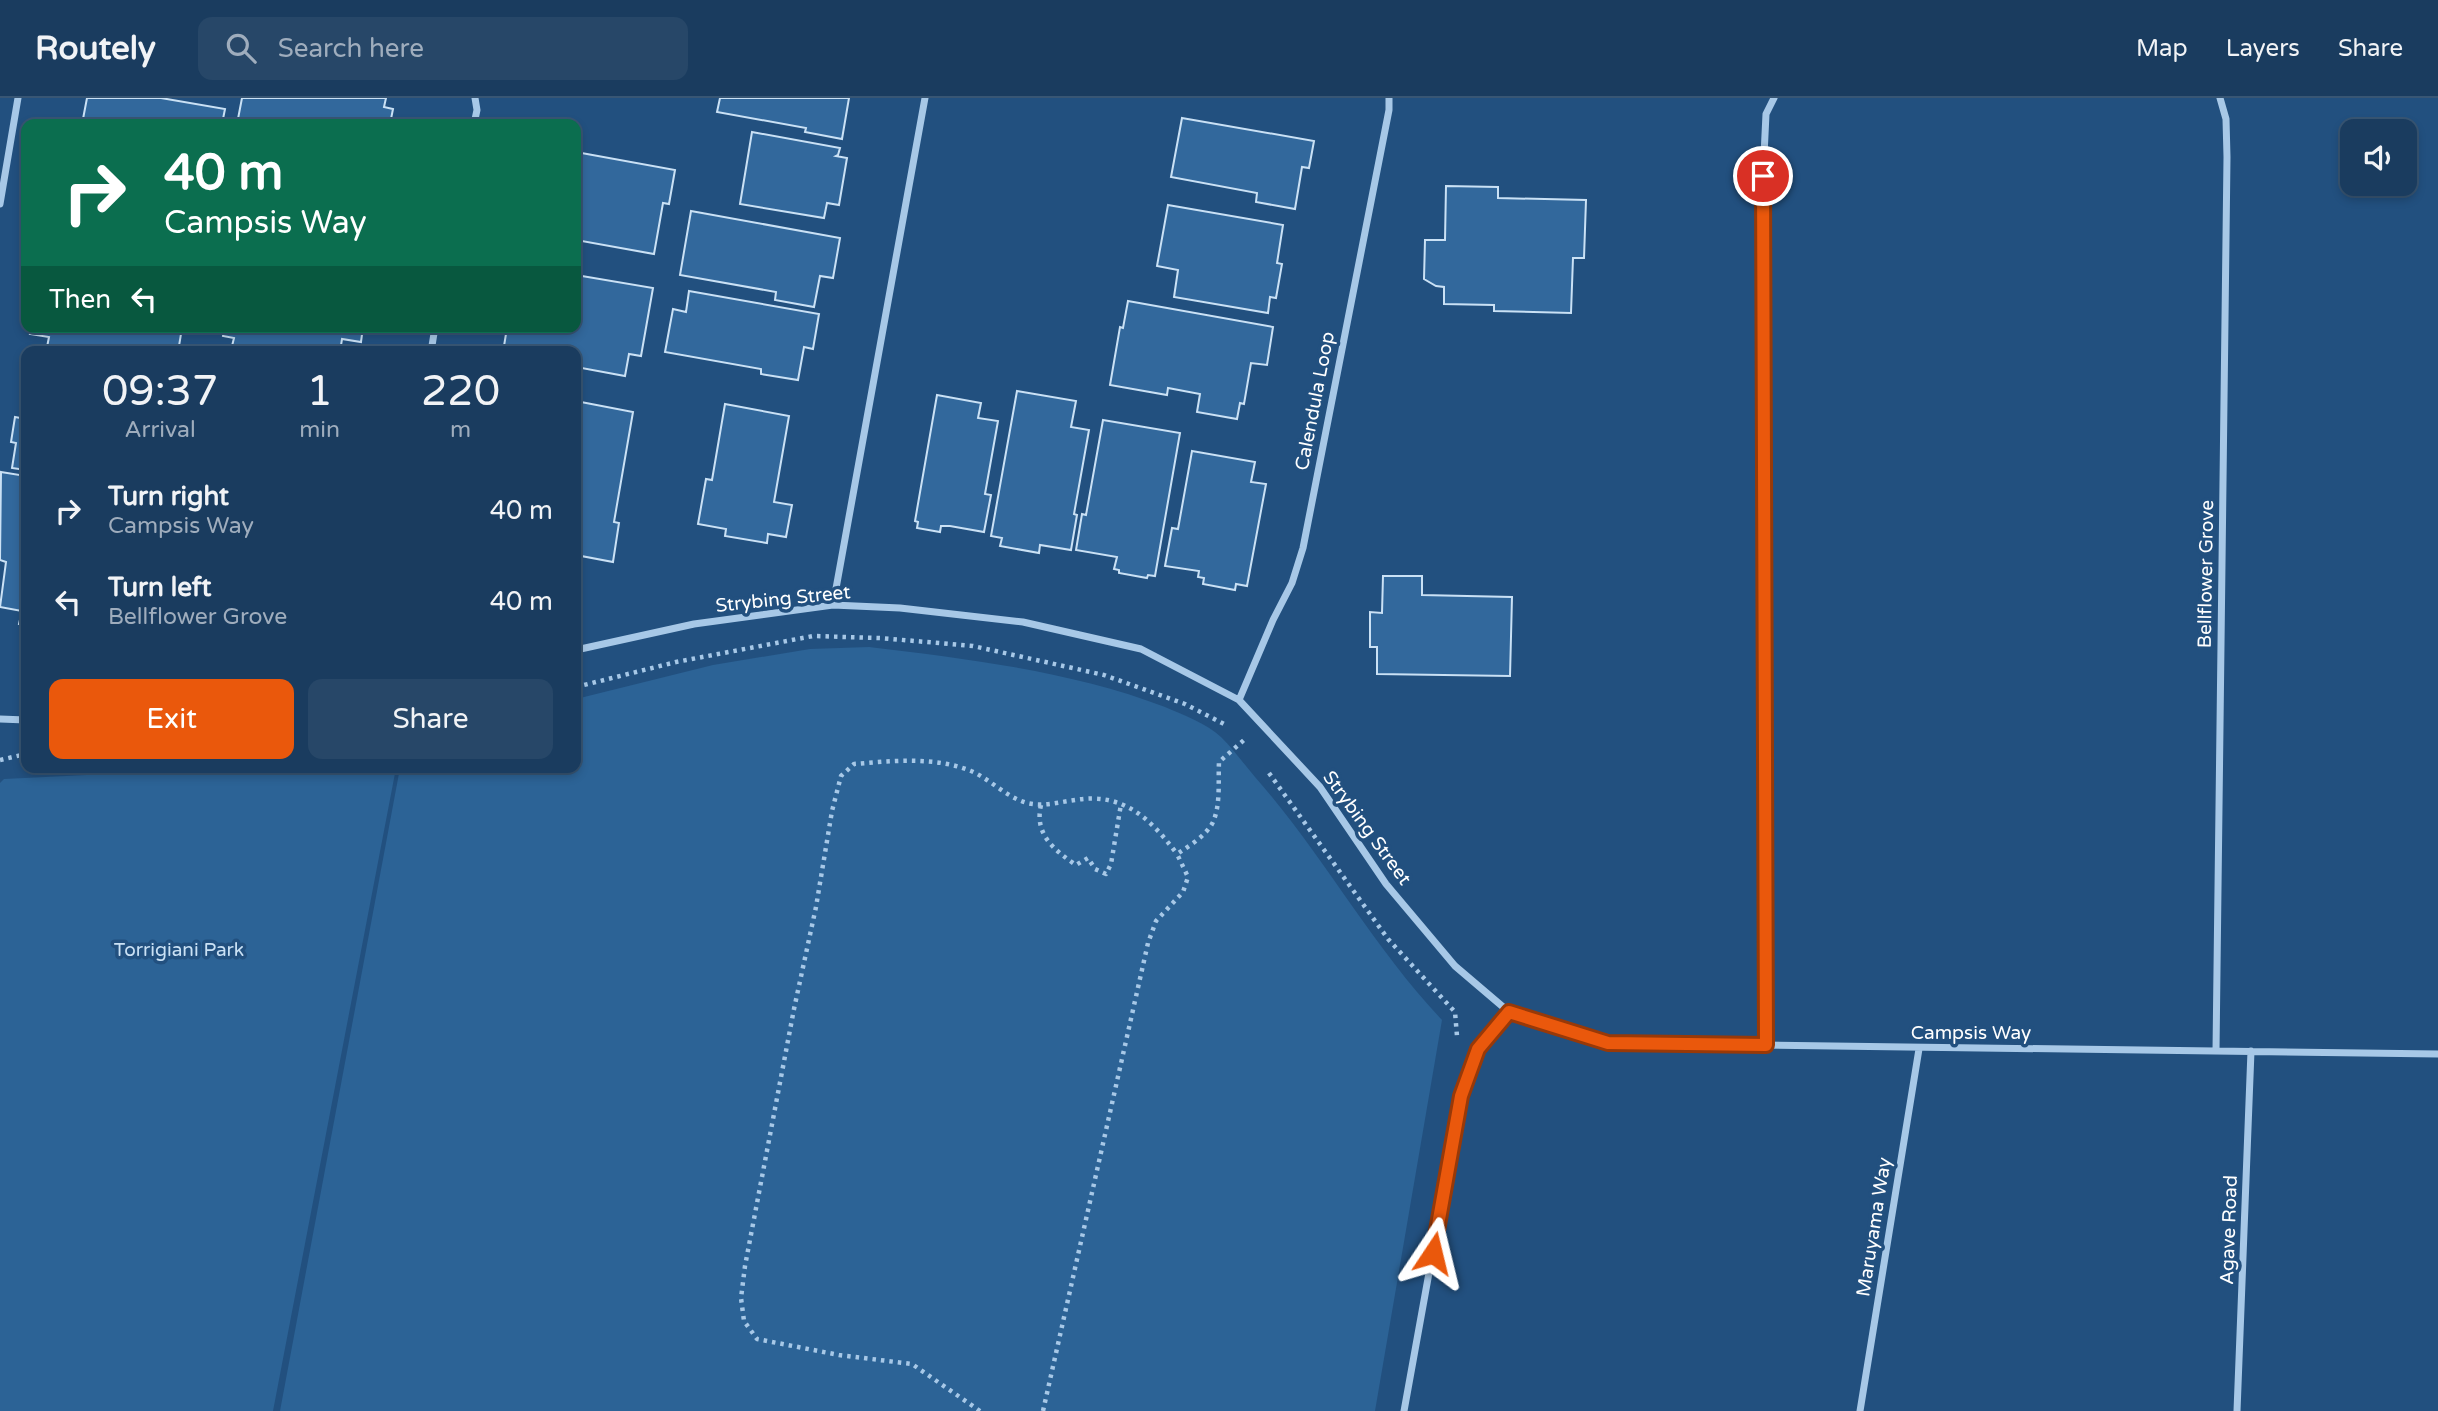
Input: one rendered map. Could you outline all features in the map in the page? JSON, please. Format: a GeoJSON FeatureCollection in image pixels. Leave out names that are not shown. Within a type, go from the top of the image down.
{"type":"FeatureCollection","features":[{"type":"Feature","properties":{"kind":"street"},"geometry":{"type":"LineString","coordinates":[[0,204],[18,98]]}},
{"type":"Feature","properties":{"kind":"street"},"geometry":{"type":"LineString","coordinates":[[475,98],[475,119]]}},
{"type":"Feature","properties":{"kind":"street"},"geometry":{"type":"LineString","coordinates":[[834,605],[925,98]]}},
{"type":"Feature","properties":{"kind":"street","name":"Calendula Loop"},"geometry":{"type":"LineString","coordinates":[[1239,700],[1292,583],[1303,548],[1384,137],[1389,98]]}},
{"type":"Feature","properties":{"kind":"street"},"geometry":{"type":"LineString","coordinates":[[1766,1045],[1763,176],[1766,114],[1774,98]]}},
{"type":"Feature","properties":{"kind":"street","name":"Bellflower Grove"},"geometry":{"type":"LineString","coordinates":[[2216,1051],[2227,156],[2226,119],[2220,98]]}},
{"type":"Feature","properties":{"kind":"street","name":"Strybing Street"},"geometry":{"type":"LineString","coordinates":[[581,649],[694,624],[834,605],[900,608],[1023,622],[1141,649],[1239,700],[1320,787],[1386,884],[1455,966],[1509,1012]]}},
{"type":"Feature","properties":{"kind":"street"},"geometry":{"type":"LineString","coordinates":[[0,719],[21,720]]}},
{"type":"Feature","properties":{"kind":"street"},"geometry":{"type":"LineString","coordinates":[[1404,1411],[1461,1096],[1478,1049],[1509,1012]]}},
{"type":"Feature","properties":{"kind":"street","name":"Campsis Way"},"geometry":{"type":"LineString","coordinates":[[1509,1012],[1608,1043],[2438,1054]]}},
{"type":"Feature","properties":{"kind":"street","name":"Maruyama Way"},"geometry":{"type":"LineString","coordinates":[[1860,1411],[1919,1049]]}},
{"type":"Feature","properties":{"kind":"street","name":"Agave Road"},"geometry":{"type":"LineString","coordinates":[[2237,1411],[2251,1051]]}},
{"type":"Feature","properties":{"kind":"path"},"geometry":{"type":"LineString","coordinates":[[581,686],[676,662],[813,636],[880,638],[974,646],[1104,675],[1185,704],[1248,737],[1252,745]]}},
{"type":"Feature","properties":{"kind":"path"},"geometry":{"type":"LineString","coordinates":[[1177,854],[1199,839],[1212,824],[1220,762],[1248,737]]}},
{"type":"Feature","properties":{"kind":"path"},"geometry":{"type":"LineString","coordinates":[[0,760],[21,755]]}},
{"type":"Feature","properties":{"kind":"path"},"geometry":{"type":"LineString","coordinates":[[980,1411],[912,1364],[826,1353],[757,1339],[744,1321],[741,1298],[832,811],[841,776],[853,764],[932,761],[972,771],[1024,802],[1041,805],[1087,798],[1112,799],[1135,810],[1160,832],[1177,854],[1188,877],[1184,892],[1156,921],[1148,943],[1043,1411]]}},
{"type":"Feature","properties":{"kind":"path"},"geometry":{"type":"LineString","coordinates":[[1264,764],[1388,939],[1455,1012],[1457,1034],[1454,1046]]}},
{"type":"Feature","properties":{"kind":"path"},"geometry":{"type":"LineString","coordinates":[[1041,805],[1038,817],[1041,833],[1059,854],[1076,865],[1088,858],[1095,869],[1105,874],[1111,864],[1121,804]]}},
{"type":"Feature","properties":{"kind":"green space"},"geometry":{"type":"Polygon","coordinates":[[[869,647],[1056,675],[1165,707],[1215,732],[1280,806],[1392,961],[1442,1020],[1375,1411],[280,1411],[399,773],[581,773],[581,698],[713,665],[810,649],[869,647]]]}},
{"type":"Feature","properties":{"kind":"green space","name":"Torrigiani Park"},"geometry":{"type":"Polygon","coordinates":[[[127,773],[395,773],[273,1411],[0,1411],[0,783],[4,779],[127,773]]]}},
{"type":"Feature","properties":{"kind":"building"},"geometry":{"type":"Polygon","coordinates":[[[87,98],[161,98],[225,109],[223,119],[83,119],[87,98]]]}},
{"type":"Feature","properties":{"kind":"building"},"geometry":{"type":"Polygon","coordinates":[[[242,98],[386,98],[384,107],[393,109],[391,119],[238,119],[242,98]]]}},
{"type":"Feature","properties":{"kind":"building"},"geometry":{"type":"Polygon","coordinates":[[[720,98],[849,98],[842,139],[805,132],[806,128],[717,112],[720,98]]]}},
{"type":"Feature","properties":{"kind":"building"},"geometry":{"type":"Polygon","coordinates":[[[1182,118],[1314,141],[1309,168],[1302,167],[1295,209],[1256,202],[1257,193],[1171,177],[1182,118]]]}},
{"type":"Feature","properties":{"kind":"building"},"geometry":{"type":"Polygon","coordinates":[[[752,132],[840,148],[836,156],[847,158],[839,205],[827,203],[824,218],[740,204],[752,132]]]}},
{"type":"Feature","properties":{"kind":"building"},"geometry":{"type":"Polygon","coordinates":[[[581,153],[675,170],[669,204],[663,203],[654,254],[581,241],[581,153]]]}},
{"type":"Feature","properties":{"kind":"building"},"geometry":{"type":"Polygon","coordinates":[[[1446,186],[1498,187],[1498,198],[1586,200],[1584,258],[1573,258],[1571,313],[1494,311],[1494,305],[1444,304],[1444,287],[1424,279],[1425,240],[1445,240],[1446,186]]]}},
{"type":"Feature","properties":{"kind":"building"},"geometry":{"type":"Polygon","coordinates":[[[1168,205],[1283,225],[1277,263],[1282,264],[1276,298],[1270,297],[1268,313],[1174,297],[1178,270],[1157,266],[1168,205]]]}},
{"type":"Feature","properties":{"kind":"building"},"geometry":{"type":"Polygon","coordinates":[[[691,211],[840,238],[833,278],[820,276],[814,307],[775,300],[776,292],[680,275],[691,211]]]}},
{"type":"Feature","properties":{"kind":"building"},"geometry":{"type":"Polygon","coordinates":[[[581,276],[653,288],[641,356],[629,354],[625,376],[581,368],[581,346],[504,346],[506,333],[581,333],[581,276]]]}},
{"type":"Feature","properties":{"kind":"building"},"geometry":{"type":"Polygon","coordinates":[[[689,291],[819,314],[813,349],[804,347],[798,380],[761,374],[761,369],[665,352],[673,309],[686,312],[689,291]]]}},
{"type":"Feature","properties":{"kind":"building"},"geometry":{"type":"Polygon","coordinates":[[[1128,301],[1273,327],[1267,365],[1251,363],[1244,404],[1240,403],[1237,419],[1197,412],[1200,394],[1168,388],[1167,395],[1110,385],[1120,327],[1123,328],[1128,301]]]}},
{"type":"Feature","properties":{"kind":"building"},"geometry":{"type":"Polygon","coordinates":[[[181,333],[179,346],[47,346],[49,337],[30,334],[181,333]]]}},
{"type":"Feature","properties":{"kind":"building"},"geometry":{"type":"Polygon","coordinates":[[[223,333],[362,333],[361,342],[342,339],[341,346],[232,346],[234,338],[223,336],[223,333]]]}},
{"type":"Feature","properties":{"kind":"building"},"geometry":{"type":"Polygon","coordinates":[[[1017,391],[1076,401],[1071,427],[1089,430],[1074,514],[1077,515],[1071,550],[1040,545],[1039,553],[1000,546],[1002,538],[991,536],[1017,391]]]}},
{"type":"Feature","properties":{"kind":"building"},"geometry":{"type":"Polygon","coordinates":[[[937,395],[981,403],[978,418],[998,421],[985,494],[991,495],[984,532],[950,526],[941,526],[940,532],[917,528],[918,522],[915,521],[937,395]]]}},
{"type":"Feature","properties":{"kind":"building"},"geometry":{"type":"Polygon","coordinates":[[[581,402],[633,412],[614,522],[619,523],[613,562],[581,556],[581,402]]]}},
{"type":"Feature","properties":{"kind":"building"},"geometry":{"type":"Polygon","coordinates":[[[725,404],[789,416],[774,502],[792,505],[786,537],[768,534],[767,543],[725,536],[726,529],[698,524],[706,479],[712,480],[725,404]]]}},
{"type":"Feature","properties":{"kind":"building"},"geometry":{"type":"Polygon","coordinates":[[[15,417],[21,418],[21,469],[12,468],[16,443],[11,442],[15,417]]]}},
{"type":"Feature","properties":{"kind":"building"},"geometry":{"type":"Polygon","coordinates":[[[1103,420],[1180,433],[1155,576],[1148,575],[1147,578],[1119,573],[1119,570],[1114,569],[1117,557],[1076,550],[1082,514],[1086,515],[1103,420]]]}},
{"type":"Feature","properties":{"kind":"building"},"geometry":{"type":"Polygon","coordinates":[[[1192,451],[1255,462],[1251,482],[1266,484],[1247,586],[1236,584],[1235,590],[1203,584],[1204,578],[1198,577],[1199,571],[1165,566],[1172,528],[1178,529],[1192,451]]]}},
{"type":"Feature","properties":{"kind":"building"},"geometry":{"type":"Polygon","coordinates":[[[1,472],[21,475],[21,611],[0,607],[6,562],[0,560],[1,472]]]}},
{"type":"Feature","properties":{"kind":"building"},"geometry":{"type":"Polygon","coordinates":[[[1383,576],[1422,576],[1422,595],[1512,597],[1510,676],[1377,674],[1377,647],[1370,647],[1370,612],[1382,613],[1383,576]]]}},
{"type":"Feature","properties":{"kind":"route"},"geometry":{"type":"LineString","coordinates":[[1433,1253],[1461,1096],[1478,1049],[1509,1012],[1608,1043],[1766,1045],[1763,176]]}}]}
